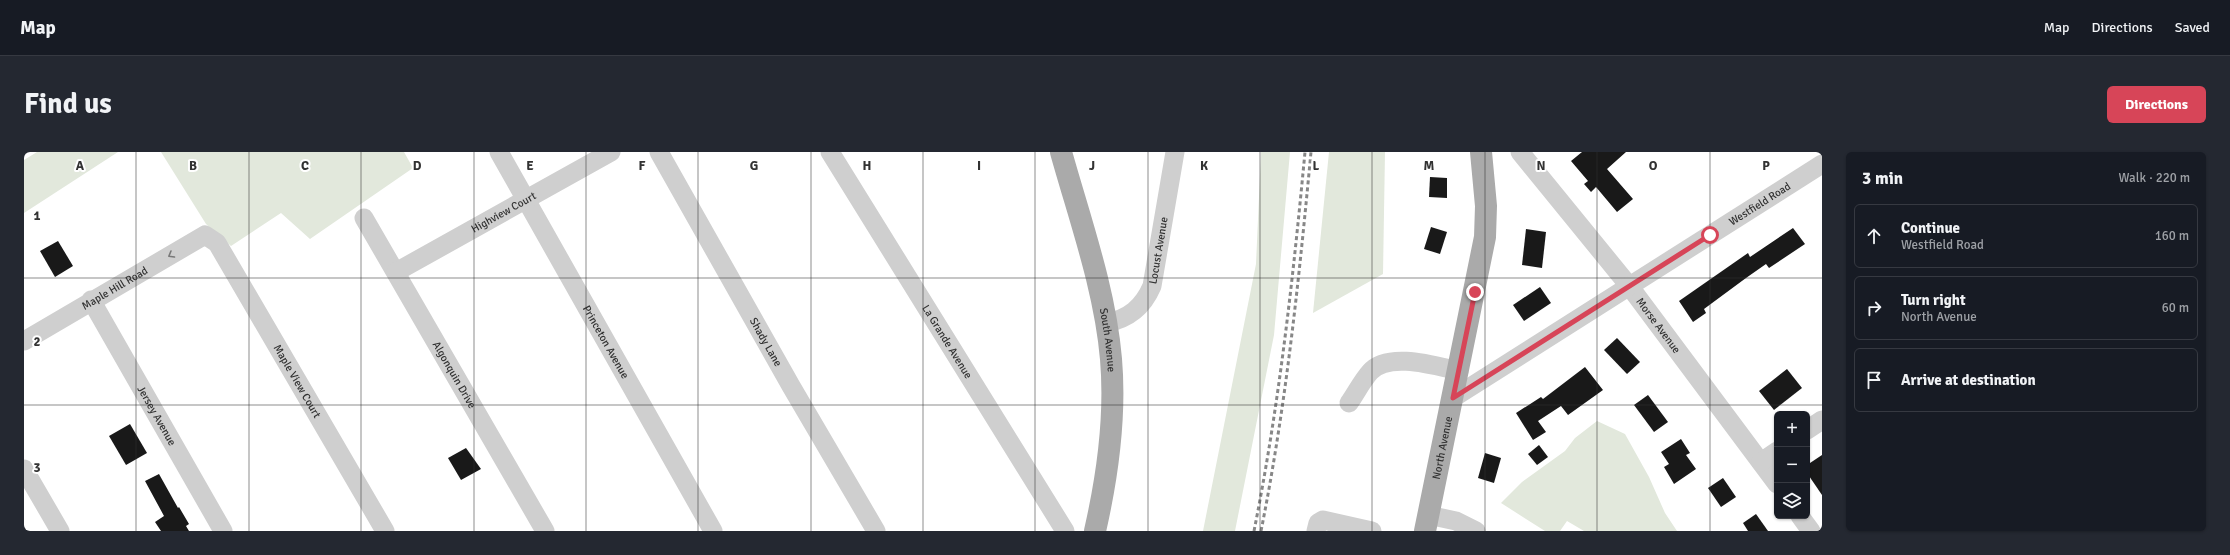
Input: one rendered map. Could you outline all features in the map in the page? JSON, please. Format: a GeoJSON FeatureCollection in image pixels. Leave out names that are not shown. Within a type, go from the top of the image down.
{"type":"FeatureCollection","features":[{"type":"Feature","properties":{"kind":"main road","name":"South Avenue"},"geometry":{"type":"LineString","coordinates":[[1061,152],[1102,299],[1111,358],[1113,401],[1110,451],[1095,531]]}},
{"type":"Feature","properties":{"kind":"main road","name":"North Avenue"},"geometry":{"type":"LineString","coordinates":[[1426,523],[1459,371],[1485,237],[1486,156]]}},
{"type":"Feature","properties":{"kind":"street","name":"Princeton Avenue"},"geometry":{"type":"LineString","coordinates":[[499,152],[527,199],[713,531]]}},
{"type":"Feature","properties":{"kind":"street","name":"Highview Court"},"geometry":{"type":"LineString","coordinates":[[396,272],[611,152]]}},
{"type":"Feature","properties":{"kind":"street","name":"Shady Lane"},"geometry":{"type":"LineString","coordinates":[[659,152],[791,386],[876,531]]}},
{"type":"Feature","properties":{"kind":"street","name":"La Grande Avenue"},"geometry":{"type":"LineString","coordinates":[[830,152],[1065,531]]}},
{"type":"Feature","properties":{"kind":"street","name":"Locust Avenue"},"geometry":{"type":"LineString","coordinates":[[1106,323],[1123,318],[1133,313],[1141,305],[1152,286],[1175,152]]}},
{"type":"Feature","properties":{"kind":"street","name":"Morse Avenue"},"geometry":{"type":"LineString","coordinates":[[1520,152],[1630,287],[1776,483]]}},
{"type":"Feature","properties":{"kind":"street","name":"Westfield Road"},"geometry":{"type":"LineString","coordinates":[[1453,398],[1822,164]]}},
{"type":"Feature","properties":{"kind":"street","name":"Algonquin Drive"},"geometry":{"type":"LineString","coordinates":[[364,218],[545,531]]}},
{"type":"Feature","properties":{"kind":"street","name":"Maple Hill Road"},"geometry":{"type":"LineString","coordinates":[[24,341],[91,300],[205,235]]}},
{"type":"Feature","properties":{"kind":"street","name":"Maple View Court"},"geometry":{"type":"LineString","coordinates":[[205,235],[217,243],[385,531]]}},
{"type":"Feature","properties":{"kind":"street","name":"Jersey Avenue"},"geometry":{"type":"LineString","coordinates":[[91,300],[223,531]]}},
{"type":"Feature","properties":{"kind":"street"},"geometry":{"type":"LineString","coordinates":[[1349,402],[1371,370],[1388,362],[1407,361],[1459,371]]}},
{"type":"Feature","properties":{"kind":"street"},"geometry":{"type":"LineString","coordinates":[[1810,428],[1822,420]]}},
{"type":"Feature","properties":{"kind":"street"},"geometry":{"type":"LineString","coordinates":[[1761,462],[1774,453]]}},
{"type":"Feature","properties":{"kind":"street"},"geometry":{"type":"LineString","coordinates":[[24,469],[60,531]]}},
{"type":"Feature","properties":{"kind":"street"},"geometry":{"type":"LineString","coordinates":[[1802,519],[1811,531]]}},
{"type":"Feature","properties":{"kind":"street"},"geometry":{"type":"LineString","coordinates":[[1316,531],[1318,523],[1323,520],[1372,531]]}},
{"type":"Feature","properties":{"kind":"street"},"geometry":{"type":"LineString","coordinates":[[1426,523],[1456,521],[1476,531]]}},
{"type":"Feature","properties":{"kind":"shaded area"},"geometry":{"type":"Polygon","coordinates":[[[37,152],[118,152],[24,213],[24,160],[37,152]]]}},
{"type":"Feature","properties":{"kind":"shaded area"},"geometry":{"type":"Polygon","coordinates":[[[161,152],[404,152],[413,168],[310,239],[281,213],[231,246],[206,224],[161,152]]]}},
{"type":"Feature","properties":{"kind":"shaded area"},"geometry":{"type":"Polygon","coordinates":[[[1261,152],[1290,152],[1274,335],[1235,531],[1203,531],[1256,264],[1261,152]]]}},
{"type":"Feature","properties":{"kind":"shaded area"},"geometry":{"type":"Polygon","coordinates":[[[1329,152],[1385,152],[1383,274],[1313,313],[1329,152]]]}},
{"type":"Feature","properties":{"kind":"shaded area"},"geometry":{"type":"Polygon","coordinates":[[[1597,421],[1625,434],[1649,477],[1665,513],[1677,531],[1584,531],[1567,521],[1560,531],[1545,531],[1501,503],[1522,482],[1565,451],[1575,438],[1597,421]]]}},
{"type":"Feature","properties":{"kind":"building"},"geometry":{"type":"Polygon","coordinates":[[[1582,152],[1626,152],[1607,169],[1633,199],[1617,212],[1596,187],[1591,192],[1584,184],[1588,181],[1571,161],[1582,152]]]}},
{"type":"Feature","properties":{"kind":"building"},"geometry":{"type":"Polygon","coordinates":[[[1430,177],[1447,178],[1447,198],[1429,197],[1430,177]]]}},
{"type":"Feature","properties":{"kind":"building"},"geometry":{"type":"Polygon","coordinates":[[[1431,227],[1447,232],[1440,254],[1424,249],[1431,227]]]}},
{"type":"Feature","properties":{"kind":"building"},"geometry":{"type":"Polygon","coordinates":[[[1793,228],[1805,244],[1769,268],[1766,264],[1704,309],[1706,313],[1693,322],[1679,301],[1748,253],[1750,257],[1793,228]]]}},
{"type":"Feature","properties":{"kind":"building"},"geometry":{"type":"Polygon","coordinates":[[[1526,229],[1546,232],[1542,268],[1522,265],[1526,229]]]}},
{"type":"Feature","properties":{"kind":"building"},"geometry":{"type":"Polygon","coordinates":[[[58,241],[73,266],[55,277],[40,251],[58,241]]]}},
{"type":"Feature","properties":{"kind":"building"},"geometry":{"type":"Polygon","coordinates":[[[1540,287],[1551,303],[1524,321],[1513,305],[1540,287]]]}},
{"type":"Feature","properties":{"kind":"building"},"geometry":{"type":"Polygon","coordinates":[[[1617,338],[1640,362],[1627,374],[1604,350],[1617,338]]]}},
{"type":"Feature","properties":{"kind":"building"},"geometry":{"type":"Polygon","coordinates":[[[1585,367],[1603,390],[1568,415],[1561,406],[1538,421],[1546,432],[1533,440],[1516,413],[1541,397],[1543,399],[1585,367]]]}},
{"type":"Feature","properties":{"kind":"building"},"geometry":{"type":"Polygon","coordinates":[[[1787,369],[1802,388],[1774,410],[1759,391],[1787,369]]]}},
{"type":"Feature","properties":{"kind":"building"},"geometry":{"type":"Polygon","coordinates":[[[1648,395],[1668,422],[1654,432],[1634,405],[1648,395]]]}},
{"type":"Feature","properties":{"kind":"building"},"geometry":{"type":"Polygon","coordinates":[[[130,424],[147,453],[126,465],[109,436],[130,424]]]}},
{"type":"Feature","properties":{"kind":"building"},"geometry":{"type":"Polygon","coordinates":[[[1681,439],[1690,453],[1686,455],[1696,469],[1674,484],[1664,467],[1669,464],[1661,452],[1681,439]]]}},
{"type":"Feature","properties":{"kind":"building"},"geometry":{"type":"Polygon","coordinates":[[[1539,445],[1548,457],[1537,465],[1528,454],[1539,445]]]}},
{"type":"Feature","properties":{"kind":"building"},"geometry":{"type":"Polygon","coordinates":[[[466,448],[481,469],[461,480],[448,458],[466,448]]]}},
{"type":"Feature","properties":{"kind":"building"},"geometry":{"type":"Polygon","coordinates":[[[1485,453],[1501,458],[1494,483],[1478,478],[1485,453]]]}},
{"type":"Feature","properties":{"kind":"building"},"geometry":{"type":"Polygon","coordinates":[[[1822,455],[1822,495],[1810,477],[1810,463],[1822,455]]]}},
{"type":"Feature","properties":{"kind":"building"},"geometry":{"type":"Polygon","coordinates":[[[159,474],[178,508],[179,507],[189,524],[186,526],[189,531],[161,531],[155,522],[164,516],[145,481],[159,474]]]}},
{"type":"Feature","properties":{"kind":"building"},"geometry":{"type":"Polygon","coordinates":[[[1723,478],[1736,497],[1721,507],[1708,488],[1723,478]]]}},
{"type":"Feature","properties":{"kind":"building"},"geometry":{"type":"Polygon","coordinates":[[[1756,514],[1768,531],[1748,531],[1743,523],[1756,514]]]}},
{"type":"Feature","properties":{"kind":"railway"},"geometry":{"type":"LineString","coordinates":[[1254,531],[1278,390],[1305,152]]}},
{"type":"Feature","properties":{"kind":"railway"},"geometry":{"type":"LineString","coordinates":[[1261,531],[1285,390],[1302,247],[1311,152]]}},
{"type":"Feature","properties":{"kind":"route"},"geometry":{"type":"LineString","coordinates":[[1475,292],[1453,398],[1487,378],[1710,235]]}}]}
